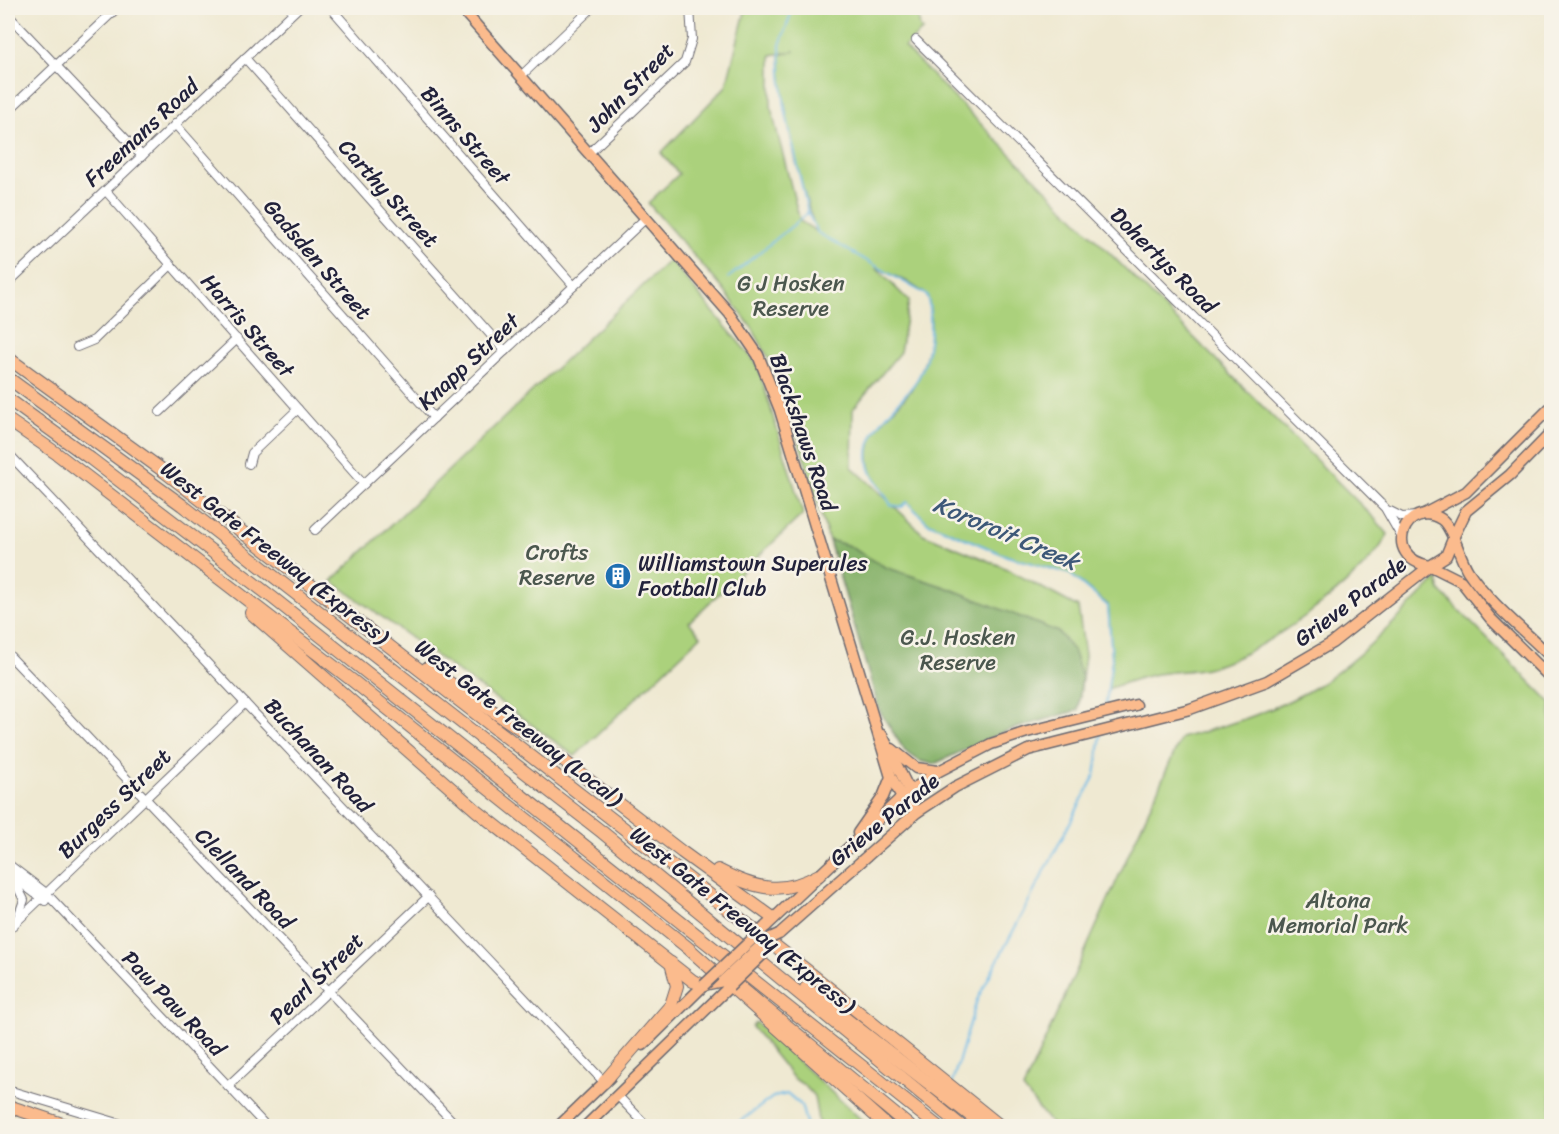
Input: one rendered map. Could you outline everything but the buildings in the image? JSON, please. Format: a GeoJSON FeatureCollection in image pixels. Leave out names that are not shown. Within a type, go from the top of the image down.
{"type":"FeatureCollection","features":[{"type":"Feature","properties":{"kind":"highway","name":"West Gate Freeway (Local)"},"geometry":{"type":"LineString","coordinates":[[8,358],[156,465],[389,646],[919,1076],[984,1122],[1000,1126]]}},
{"type":"Feature","properties":{"kind":"highway","name":"West Gate Freeway (Express)"},"geometry":{"type":"LineString","coordinates":[[8,378],[182,505],[732,936],[919,1076],[961,1126]]}},
{"type":"Feature","properties":{"kind":"highway","name":"West Gate Freeway (Express)"},"geometry":{"type":"LineString","coordinates":[[8,399],[91,459],[273,598],[937,1126]]}},
{"type":"Feature","properties":{"kind":"highway"},"geometry":{"type":"LineString","coordinates":[[8,420],[96,483],[362,688],[687,947],[765,1006],[908,1125]]}},
{"type":"Feature","properties":{"kind":"highway"},"geometry":{"type":"LineString","coordinates":[[96,483],[292,648],[477,811],[695,983],[704,985]]}},
{"type":"Feature","properties":{"kind":"highway"},"geometry":{"type":"LineString","coordinates":[[389,646],[534,738],[769,922]]}},
{"type":"Feature","properties":{"kind":"highway"},"geometry":{"type":"LineString","coordinates":[[682,852],[725,874],[772,889],[799,885],[819,875]]}},
{"type":"Feature","properties":{"kind":"highway"},"geometry":{"type":"LineString","coordinates":[[687,947],[886,1126]]}},
{"type":"Feature","properties":{"kind":"highway"},"geometry":{"type":"LineString","coordinates":[[604,1082],[671,1005],[677,991],[677,982],[671,963]]}},
{"type":"Feature","properties":{"kind":"highway"},"geometry":{"type":"LineString","coordinates":[[8,1107],[68,1126]]}},
{"type":"Feature","properties":{"kind":"main road","name":"Blackshaws Road"},"geometry":{"type":"LineString","coordinates":[[461,8],[730,314],[762,364],[783,420],[891,777],[906,794]]}},
{"type":"Feature","properties":{"kind":"main road"},"geometry":{"type":"LineString","coordinates":[[1551,406],[1466,492],[1447,504],[1408,522],[1401,538],[1410,558],[1461,581],[1491,618],[1551,679]]}},
{"type":"Feature","properties":{"kind":"main road"},"geometry":{"type":"LineString","coordinates":[[1430,566],[1446,556],[1469,508],[1510,475],[1551,432]]}},
{"type":"Feature","properties":{"kind":"main road"},"geometry":{"type":"LineString","coordinates":[[1419,515],[1432,515],[1442,520],[1464,564],[1478,584],[1551,658]]}},
{"type":"Feature","properties":{"kind":"main road","name":"Grieve Parade"},"geometry":{"type":"LineString","coordinates":[[586,1126],[726,984],[773,944],[779,934],[916,812],[1001,762],[1065,739],[1190,709],[1267,681],[1332,643],[1430,566]]}},
{"type":"Feature","properties":{"kind":"main road","name":"Grieve Parade"},"geometry":{"type":"LineString","coordinates":[[559,1126],[769,922],[906,794],[939,771],[991,744],[1070,720],[1136,705]]}},
{"type":"Feature","properties":{"kind":"main road","name":"Blackshaws Road"},"geometry":{"type":"LineString","coordinates":[[874,718],[889,747],[906,794]]}},
{"type":"Feature","properties":{"kind":"main road"},"geometry":{"type":"LineString","coordinates":[[889,747],[916,768],[939,771]]}},
{"type":"Feature","properties":{"kind":"main road"},"geometry":{"type":"LineString","coordinates":[[854,841],[886,791],[891,777]]}},
{"type":"Feature","properties":{"kind":"main road"},"geometry":{"type":"LineString","coordinates":[[906,794],[916,812]]}},
{"type":"Feature","properties":{"kind":"main road"},"geometry":{"type":"LineString","coordinates":[[769,922],[779,926],[779,934]]}},
{"type":"Feature","properties":{"kind":"main road"},"geometry":{"type":"LineString","coordinates":[[704,985],[726,984]]}},
{"type":"Feature","properties":{"kind":"main road"},"geometry":{"type":"LineString","coordinates":[[604,1082],[618,1096]]}},
{"type":"Feature","properties":{"kind":"street"},"geometry":{"type":"LineString","coordinates":[[8,111],[117,8]]}},
{"type":"Feature","properties":{"kind":"street","name":"Freemans Road"},"geometry":{"type":"LineString","coordinates":[[8,283],[298,8]]}},
{"type":"Feature","properties":{"kind":"street","name":"Binns Street"},"geometry":{"type":"LineString","coordinates":[[331,8],[574,286]]}},
{"type":"Feature","properties":{"kind":"street"},"geometry":{"type":"LineString","coordinates":[[521,75],[592,8]]}},
{"type":"Feature","properties":{"kind":"street","name":"John Street"},"geometry":{"type":"LineString","coordinates":[[590,153],[685,62],[692,39],[690,8]]}},
{"type":"Feature","properties":{"kind":"street"},"geometry":{"type":"LineString","coordinates":[[8,15],[142,156]]}},
{"type":"Feature","properties":{"kind":"street","name":"Dohertys Road"},"geometry":{"type":"LineString","coordinates":[[916,40],[1385,508],[1401,538]]}},
{"type":"Feature","properties":{"kind":"street","name":"Carthy Street"},"geometry":{"type":"LineString","coordinates":[[245,58],[505,351]]}},
{"type":"Feature","properties":{"kind":"street","name":"Gadsden Street"},"geometry":{"type":"LineString","coordinates":[[175,124],[434,418]]}},
{"type":"Feature","properties":{"kind":"street","name":"Harris Street"},"geometry":{"type":"LineString","coordinates":[[106,190],[364,484]]}},
{"type":"Feature","properties":{"kind":"street","name":"Knapp Street"},"geometry":{"type":"LineString","coordinates":[[315,530],[646,218]]}},
{"type":"Feature","properties":{"kind":"street"},"geometry":{"type":"LineString","coordinates":[[77,347],[94,340],[171,265]]}},
{"type":"Feature","properties":{"kind":"street"},"geometry":{"type":"LineString","coordinates":[[160,412],[237,339]]}},
{"type":"Feature","properties":{"kind":"street"},"geometry":{"type":"LineString","coordinates":[[249,464],[252,453],[298,409]]}},
{"type":"Feature","properties":{"kind":"street","name":"Buchanan Road"},"geometry":{"type":"LineString","coordinates":[[8,453],[604,1082]]}},
{"type":"Feature","properties":{"kind":"street","name":"Dohertys Road"},"geometry":{"type":"LineString","coordinates":[[1385,508],[1402,517],[1419,515]]}},
{"type":"Feature","properties":{"kind":"street","name":"Clelland Road"},"geometry":{"type":"LineString","coordinates":[[8,654],[457,1126]]}},
{"type":"Feature","properties":{"kind":"street","name":"Burgess Street"},"geometry":{"type":"LineString","coordinates":[[10,927],[245,702]]}},
{"type":"Feature","properties":{"kind":"street","name":"Paw Paw Road"},"geometry":{"type":"LineString","coordinates":[[8,864],[56,906],[266,1126]]}},
{"type":"Feature","properties":{"kind":"street"},"geometry":{"type":"LineString","coordinates":[[8,874],[18,885],[24,900],[21,912],[10,927]]}},
{"type":"Feature","properties":{"kind":"street","name":"Paw Paw Road"},"geometry":{"type":"LineString","coordinates":[[8,874],[43,896]]}},
{"type":"Feature","properties":{"kind":"street","name":"Pearl Street"},"geometry":{"type":"LineString","coordinates":[[228,1086],[429,896]]}},
{"type":"Feature","properties":{"kind":"street"},"geometry":{"type":"LineString","coordinates":[[8,1090],[128,1126]]}},
{"type":"Feature","properties":{"kind":"street"},"geometry":{"type":"LineString","coordinates":[[618,1096],[647,1126]]}},
{"type":"Feature","properties":{"kind":"green space"},"geometry":{"type":"Polygon","coordinates":[[[746,8],[917,8],[920,28],[923,30],[904,47],[1375,519],[1388,534],[1376,552],[1336,592],[1310,612],[1283,631],[1232,660],[1196,670],[1152,675],[1108,689],[1112,659],[1108,605],[1070,574],[1007,556],[927,522],[907,502],[902,507],[894,506],[923,534],[1001,566],[1078,607],[1085,655],[1078,710],[1003,732],[934,764],[920,761],[905,751],[880,712],[798,437],[775,370],[752,328],[723,289],[648,203],[679,174],[661,153],[726,86],[746,8]],[[795,51],[771,55],[771,108],[800,221],[816,231],[797,166],[784,100],[780,55],[795,51]],[[876,268],[909,301],[900,352],[853,409],[852,467],[888,500],[871,471],[869,452],[878,428],[904,399],[919,377],[928,347],[930,316],[927,295],[906,281],[876,268]]]}},
{"type":"Feature","properties":{"kind":"green space","name":"Crofts Reserve"},"geometry":{"type":"Polygon","coordinates":[[[670,260],[757,364],[803,514],[689,622],[701,636],[575,756],[332,581],[670,260]]]}},
{"type":"Feature","properties":{"kind":"green space","name":"G.J. Hosken Reserve"},"geometry":{"type":"Polygon","coordinates":[[[829,540],[847,545],[885,567],[948,588],[1058,632],[1073,650],[1082,677],[1078,710],[1003,732],[934,764],[920,761],[905,751],[880,712],[829,540]]]}},
{"type":"Feature","properties":{"kind":"green space","name":"Altona Memorial Park"},"geometry":{"type":"Polygon","coordinates":[[[1438,578],[1439,590],[1551,703],[1551,1126],[1053,1126],[1023,1089],[1181,738],[1235,722],[1306,693],[1338,672],[1368,647],[1438,578]]]}},
{"type":"Feature","properties":{"kind":"green space"},"geometry":{"type":"Polygon","coordinates":[[[756,1022],[868,1126],[819,1126],[814,1096],[804,1085],[794,1079],[752,1027],[756,1022]]]}},
{"type":"Feature","properties":{"kind":"waterway","name":"Kororoit Creek"},"geometry":{"type":"LineString","coordinates":[[793,8],[780,45],[781,74],[785,109],[808,213],[818,233],[927,295],[929,305],[930,338],[922,371],[875,432],[868,456],[872,474],[891,505],[902,507],[907,502],[927,522],[1007,556],[1070,574],[1108,606],[1112,659],[1105,709]]}},
{"type":"Feature","properties":{"kind":"waterway"},"geometry":{"type":"LineString","coordinates":[[728,278],[808,213]]}},
{"type":"Feature","properties":{"kind":"waterway","name":"Kororoit Creek"},"geometry":{"type":"LineString","coordinates":[[952,1083],[977,1000],[1095,775],[1101,735]]}},
{"type":"Feature","properties":{"kind":"waterway","name":"Kororoit Creek"},"geometry":{"type":"LineString","coordinates":[[734,1126],[773,1097],[788,1094],[801,1105],[807,1126]]}},
{"type":"Feature","properties":{"kind":"place","name":"Williamstown Superules Football Club"},"geometry":{"type":"Point","coordinates":[618,576]}},
{"type":"Feature","properties":{"kind":"park label","name":"G J Hosken Reserve"},"geometry":{"type":"Point","coordinates":[791,296]}}]}
